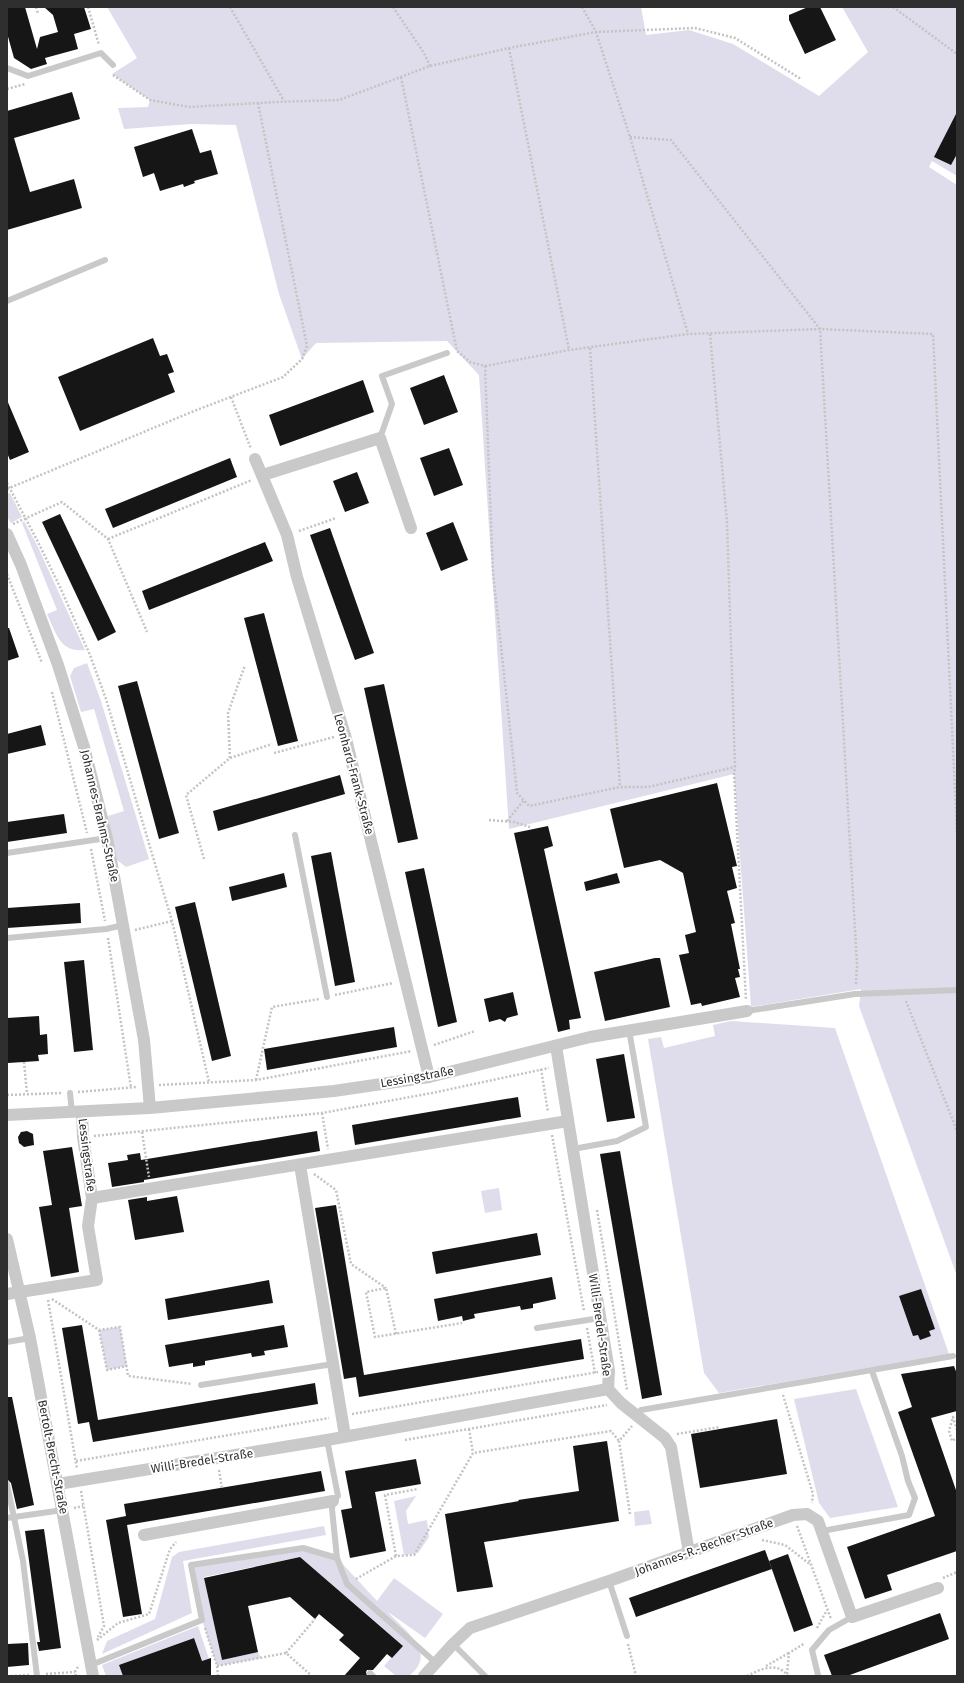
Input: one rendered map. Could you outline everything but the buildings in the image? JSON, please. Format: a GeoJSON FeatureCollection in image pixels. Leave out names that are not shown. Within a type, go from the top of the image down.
{"type":"FeatureCollection","features":[{"type":"Feature","properties":{"kind":"street"},"geometry":{"type":"LineString","coordinates":[[263,475],[380,438],[411,528]]}},
{"type":"Feature","properties":{"kind":"street","name":"Leonhard-Frank-Straße"},"geometry":{"type":"LineString","coordinates":[[255,459],[287,535],[296,577],[345,735],[406,980],[428,1077]]}},
{"type":"Feature","properties":{"kind":"street","name":"Johannes-Brahms-Straße"},"geometry":{"type":"LineString","coordinates":[[7,534],[21,565],[58,665],[84,747],[107,838],[144,1040],[150,1108]]}},
{"type":"Feature","properties":{"kind":"street","name":"Lessingstraße"},"geometry":{"type":"LineString","coordinates":[[7,1115],[77,1113],[150,1108],[334,1091],[428,1077],[490,1059],[556,1046],[590,1037],[747,1011]]}},
{"type":"Feature","properties":{"kind":"street","name":"Willi-Bredel-Straße"},"geometry":{"type":"LineString","coordinates":[[58,1484],[327,1440],[608,1389],[609,1370],[556,1046]]}},
{"type":"Feature","properties":{"kind":"street","name":"Lessingstraße"},"geometry":{"type":"LineString","coordinates":[[7,1294],[97,1280],[88,1226],[92,1198],[83,1137],[77,1113]]}},
{"type":"Feature","properties":{"kind":"street","name":"Lessingstraße"},"geometry":{"type":"LineString","coordinates":[[92,1198],[568,1121]]}},
{"type":"Feature","properties":{"kind":"street"},"geometry":{"type":"LineString","coordinates":[[300,1165],[346,1436]]}},
{"type":"Feature","properties":{"kind":"street","name":"Bertolt-Brecht-Straße"},"geometry":{"type":"LineString","coordinates":[[7,1239],[30,1338],[92,1670]]}},
{"type":"Feature","properties":{"kind":"street"},"geometry":{"type":"LineString","coordinates":[[608,1389],[635,1419],[665,1438],[671,1447],[689,1552]]}},
{"type":"Feature","properties":{"kind":"street"},"geometry":{"type":"LineString","coordinates":[[144,1535],[333,1501]]}},
{"type":"Feature","properties":{"kind":"street"},"geometry":{"type":"LineString","coordinates":[[807,1514],[818,1521],[852,1617],[938,1588]]}},
{"type":"Feature","properties":{"kind":"street","name":"Johannes-R.-Becher-Straße"},"geometry":{"type":"LineString","coordinates":[[424,1676],[453,1644],[470,1628],[609,1581],[793,1515],[807,1514]]}},
{"type":"Feature","properties":{"kind":"lane"},"geometry":{"type":"LineString","coordinates":[[7,68],[28,76],[101,53],[112,65]]}},
{"type":"Feature","properties":{"kind":"lane"},"geometry":{"type":"LineString","coordinates":[[7,300],[106,260]]}},
{"type":"Feature","properties":{"kind":"lane"},"geometry":{"type":"LineString","coordinates":[[380,438],[392,404],[382,376],[447,352]]}},
{"type":"Feature","properties":{"kind":"lane"},"geometry":{"type":"LineString","coordinates":[[294,835],[327,997]]}},
{"type":"Feature","properties":{"kind":"lane"},"geometry":{"type":"LineString","coordinates":[[7,853],[107,838]]}},
{"type":"Feature","properties":{"kind":"lane"},"geometry":{"type":"LineString","coordinates":[[7,938],[124,928]]}},
{"type":"Feature","properties":{"kind":"lane"},"geometry":{"type":"LineString","coordinates":[[747,1011],[855,994],[957,990]]}},
{"type":"Feature","properties":{"kind":"lane"},"geometry":{"type":"LineString","coordinates":[[573,1149],[617,1141],[646,1127],[629,1030]]}},
{"type":"Feature","properties":{"kind":"lane"},"geometry":{"type":"LineString","coordinates":[[70,1093],[77,1113]]}},
{"type":"Feature","properties":{"kind":"lane"},"geometry":{"type":"LineString","coordinates":[[537,1328],[600,1318]]}},
{"type":"Feature","properties":{"kind":"lane"},"geometry":{"type":"LineString","coordinates":[[7,1342],[30,1338]]}},
{"type":"Feature","properties":{"kind":"lane"},"geometry":{"type":"LineString","coordinates":[[635,1419],[641,1410],[953,1356]]}},
{"type":"Feature","properties":{"kind":"lane"},"geometry":{"type":"LineString","coordinates":[[201,1386],[334,1364]]}},
{"type":"Feature","properties":{"kind":"lane"},"geometry":{"type":"LineString","coordinates":[[822,1531],[910,1515],[915,1498],[872,1371]]}},
{"type":"Feature","properties":{"kind":"lane"},"geometry":{"type":"LineString","coordinates":[[327,1440],[338,1496],[333,1501],[332,1509],[337,1558],[347,1584],[436,1662]]}},
{"type":"Feature","properties":{"kind":"lane"},"geometry":{"type":"LineString","coordinates":[[7,1484],[23,1561],[37,1676]]}},
{"type":"Feature","properties":{"kind":"lane"},"geometry":{"type":"LineString","coordinates":[[7,1518],[63,1510]]}},
{"type":"Feature","properties":{"kind":"lane"},"geometry":{"type":"LineString","coordinates":[[92,1670],[202,1620],[191,1565],[304,1548],[337,1558]]}},
{"type":"Feature","properties":{"kind":"lane"},"geometry":{"type":"LineString","coordinates":[[609,1581],[627,1636]]}},
{"type":"Feature","properties":{"kind":"lane"},"geometry":{"type":"LineString","coordinates":[[818,1675],[812,1650],[829,1630],[852,1617]]}},
{"type":"Feature","properties":{"kind":"lane"},"geometry":{"type":"LineString","coordinates":[[453,1644],[485,1676]]}},
{"type":"Feature","properties":{"kind":"path"},"geometry":{"type":"LineString","coordinates":[[36,7],[38,14]]}},
{"type":"Feature","properties":{"kind":"path"},"geometry":{"type":"LineString","coordinates":[[88,7],[101,53]]}},
{"type":"Feature","properties":{"kind":"path"},"geometry":{"type":"LineString","coordinates":[[230,7],[285,102]]}},
{"type":"Feature","properties":{"kind":"path"},"geometry":{"type":"LineString","coordinates":[[393,7],[424,53],[430,66]]}},
{"type":"Feature","properties":{"kind":"path"},"geometry":{"type":"LineString","coordinates":[[582,7],[596,32],[630,136],[688,334]]}},
{"type":"Feature","properties":{"kind":"path"},"geometry":{"type":"LineString","coordinates":[[893,7],[957,54]]}},
{"type":"Feature","properties":{"kind":"path"},"geometry":{"type":"LineString","coordinates":[[112,74],[150,100],[188,107],[339,100],[430,66],[509,48],[596,32],[695,28],[735,38],[801,79]]}},
{"type":"Feature","properties":{"kind":"path"},"geometry":{"type":"LineString","coordinates":[[509,48],[569,350]]}},
{"type":"Feature","properties":{"kind":"path"},"geometry":{"type":"LineString","coordinates":[[401,77],[457,350],[470,362],[485,366],[569,350],[688,334],[820,329],[933,334],[957,832]]}},
{"type":"Feature","properties":{"kind":"path"},"geometry":{"type":"LineString","coordinates":[[8,489],[194,411],[283,377],[302,359],[308,346],[258,103]]}},
{"type":"Feature","properties":{"kind":"path"},"geometry":{"type":"LineString","coordinates":[[630,136],[671,140],[820,329],[857,964],[855,994]]}},
{"type":"Feature","properties":{"kind":"path"},"geometry":{"type":"LineString","coordinates":[[710,334],[727,522],[734,774],[747,1011]]}},
{"type":"Feature","properties":{"kind":"path"},"geometry":{"type":"LineString","coordinates":[[590,348],[620,787]]}},
{"type":"Feature","properties":{"kind":"path"},"geometry":{"type":"LineString","coordinates":[[485,366],[493,573],[517,793],[529,806],[620,787],[648,787],[735,768]]}},
{"type":"Feature","properties":{"kind":"path"},"geometry":{"type":"LineString","coordinates":[[232,397],[255,459]]}},
{"type":"Feature","properties":{"kind":"path"},"geometry":{"type":"LineString","coordinates":[[108,539],[263,475]]}},
{"type":"Feature","properties":{"kind":"path"},"geometry":{"type":"LineString","coordinates":[[7,483],[8,489],[39,544],[60,588],[90,655],[106,699],[172,921],[209,1082]]}},
{"type":"Feature","properties":{"kind":"path"},"geometry":{"type":"LineString","coordinates":[[7,527],[62,502],[108,539],[147,632]]}},
{"type":"Feature","properties":{"kind":"path"},"geometry":{"type":"LineString","coordinates":[[287,535],[336,518]]}},
{"type":"Feature","properties":{"kind":"path"},"geometry":{"type":"LineString","coordinates":[[7,574],[44,667]]}},
{"type":"Feature","properties":{"kind":"path"},"geometry":{"type":"LineString","coordinates":[[230,758],[228,713],[245,666]]}},
{"type":"Feature","properties":{"kind":"path"},"geometry":{"type":"LineString","coordinates":[[50,686],[89,841],[106,929],[131,1088]]}},
{"type":"Feature","properties":{"kind":"path"},"geometry":{"type":"LineString","coordinates":[[274,753],[345,735]]}},
{"type":"Feature","properties":{"kind":"path"},"geometry":{"type":"LineString","coordinates":[[204,859],[186,795],[230,758],[272,744]]}},
{"type":"Feature","properties":{"kind":"path"},"geometry":{"type":"LineString","coordinates":[[507,821],[524,800]]}},
{"type":"Feature","properties":{"kind":"path"},"geometry":{"type":"LineString","coordinates":[[489,820],[507,821],[530,827]]}},
{"type":"Feature","properties":{"kind":"path"},"geometry":{"type":"LineString","coordinates":[[124,928],[172,921]]}},
{"type":"Feature","properties":{"kind":"path"},"geometry":{"type":"LineString","coordinates":[[256,1080],[272,1007],[406,980]]}},
{"type":"Feature","properties":{"kind":"path"},"geometry":{"type":"LineString","coordinates":[[903,992],[957,1131]]}},
{"type":"Feature","properties":{"kind":"path"},"geometry":{"type":"LineString","coordinates":[[7,1095],[70,1093],[148,1086],[256,1080],[422,1050],[475,1031]]}},
{"type":"Feature","properties":{"kind":"path"},"geometry":{"type":"LineString","coordinates":[[24,1062],[27,1094]]}},
{"type":"Feature","properties":{"kind":"path"},"geometry":{"type":"LineString","coordinates":[[83,1137],[322,1113],[432,1093],[559,1066]]}},
{"type":"Feature","properties":{"kind":"path"},"geometry":{"type":"LineString","coordinates":[[541,1070],[595,1373]]}},
{"type":"Feature","properties":{"kind":"path"},"geometry":{"type":"LineString","coordinates":[[322,1113],[330,1159]]}},
{"type":"Feature","properties":{"kind":"path"},"geometry":{"type":"LineString","coordinates":[[142,1132],[151,1189]]}},
{"type":"Feature","properties":{"kind":"path"},"geometry":{"type":"LineString","coordinates":[[300,1165],[336,1190],[351,1264],[386,1288],[396,1334]]}},
{"type":"Feature","properties":{"kind":"path"},"geometry":{"type":"LineString","coordinates":[[399,1441],[608,1405],[616,1408],[628,1396],[596,1207]]}},
{"type":"Feature","properties":{"kind":"path"},"geometry":{"type":"LineString","coordinates":[[43,1288],[47,1297],[99,1330],[120,1328],[128,1376],[201,1386]]}},
{"type":"Feature","properties":{"kind":"path"},"geometry":{"type":"LineString","coordinates":[[386,1288],[366,1292],[375,1337],[462,1323]]}},
{"type":"Feature","properties":{"kind":"path"},"geometry":{"type":"LineString","coordinates":[[99,1330],[106,1370],[127,1366]]}},
{"type":"Feature","properties":{"kind":"path"},"geometry":{"type":"LineString","coordinates":[[780,1387],[813,1494],[812,1506],[807,1514],[797,1524],[834,1628]]}},
{"type":"Feature","properties":{"kind":"path"},"geometry":{"type":"LineString","coordinates":[[957,1430],[953,1417],[948,1431],[952,1441],[957,1438]]}},
{"type":"Feature","properties":{"kind":"path"},"geometry":{"type":"LineString","coordinates":[[619,1441],[635,1419]]}},
{"type":"Feature","properties":{"kind":"path"},"geometry":{"type":"LineString","coordinates":[[665,1438],[670,1435],[720,1427]]}},
{"type":"Feature","properties":{"kind":"path"},"geometry":{"type":"LineString","coordinates":[[347,1584],[396,1556],[414,1555],[473,1453],[611,1431],[619,1441],[630,1514]]}},
{"type":"Feature","properties":{"kind":"path"},"geometry":{"type":"LineString","coordinates":[[216,1458],[222,1489]]}},
{"type":"Feature","properties":{"kind":"path"},"geometry":{"type":"LineString","coordinates":[[396,1556],[385,1495],[418,1489]]}},
{"type":"Feature","properties":{"kind":"path"},"geometry":{"type":"LineString","coordinates":[[87,1642],[100,1639],[118,1623],[148,1614],[170,1549],[190,1526]]}},
{"type":"Feature","properties":{"kind":"path"},"geometry":{"type":"LineString","coordinates":[[756,1538],[785,1545],[812,1566]]}},
{"type":"Feature","properties":{"kind":"path"},"geometry":{"type":"LineString","coordinates":[[813,1632],[828,1610]]}},
{"type":"Feature","properties":{"kind":"path"},"geometry":{"type":"LineString","coordinates":[[217,1666],[286,1653],[315,1619]]}},
{"type":"Feature","properties":{"kind":"path"},"geometry":{"type":"LineString","coordinates":[[202,1620],[217,1666],[218,1676]]}},
{"type":"Feature","properties":{"kind":"path"},"geometry":{"type":"LineString","coordinates":[[627,1636],[627,1643],[636,1676]]}},
{"type":"Feature","properties":{"kind":"path"},"geometry":{"type":"LineString","coordinates":[[747,1676],[790,1653],[805,1643],[809,1638]]}},
{"type":"Feature","properties":{"kind":"path"},"geometry":{"type":"LineString","coordinates":[[286,1653],[312,1676]]}},
{"type":"Feature","properties":{"kind":"path"},"geometry":{"type":"LineString","coordinates":[[788,1675],[790,1653]]}},
{"type":"Feature","properties":{"kind":"path"},"geometry":{"type":"LineString","coordinates":[[764,1667],[782,1669],[788,1675]]}},
{"type":"Feature","properties":{"kind":"shaded area"},"geometry":{"type":"Polygon","coordinates":[[[107,7],[641,7],[646,35],[689,30],[733,44],[819,96],[868,52],[842,7],[957,7],[957,176],[932,161],[929,167],[957,185],[957,1276],[859,1006],[861,989],[751,1007],[734,774],[509,829],[479,375],[447,341],[316,343],[302,359],[279,294],[236,125],[191,124],[124,129],[118,108],[148,107],[150,100],[112,74],[137,58],[107,7]]]}},
{"type":"Feature","properties":{"kind":"shaded area"},"geometry":{"type":"Polygon","coordinates":[[[10,493],[22,517],[11,523],[7,517],[7,494],[10,493]]]}},
{"type":"Feature","properties":{"kind":"shaded area"},"geometry":{"type":"Polygon","coordinates":[[[24,521],[37,545],[85,650],[77,650],[64,645],[56,635],[47,614],[57,610],[22,523],[24,521]]]}},
{"type":"Feature","properties":{"kind":"shaded area"},"geometry":{"type":"Polygon","coordinates":[[[87,663],[101,701],[149,859],[126,867],[117,860],[108,816],[124,811],[94,709],[81,712],[70,676],[74,668],[87,663]]]}},
{"type":"Feature","properties":{"kind":"shaded area"},"geometry":{"type":"Polygon","coordinates":[[[731,1021],[835,1028],[949,1354],[719,1393],[704,1373],[648,1039],[661,1037],[664,1048],[715,1036],[713,1025],[731,1021]]]}},
{"type":"Feature","properties":{"kind":"shaded area"},"geometry":{"type":"Polygon","coordinates":[[[499,1188],[502,1210],[485,1213],[481,1191],[499,1188]]]}},
{"type":"Feature","properties":{"kind":"shaded area"},"geometry":{"type":"Polygon","coordinates":[[[120,1327],[127,1366],[107,1370],[99,1330],[120,1327]]]}},
{"type":"Feature","properties":{"kind":"shaded area"},"geometry":{"type":"Polygon","coordinates":[[[856,1389],[898,1507],[830,1518],[819,1503],[794,1399],[856,1389]]]}},
{"type":"Feature","properties":{"kind":"shaded area"},"geometry":{"type":"Polygon","coordinates":[[[416,1496],[406,1511],[408,1524],[427,1520],[429,1537],[418,1553],[404,1555],[394,1501],[416,1496]]]}},
{"type":"Feature","properties":{"kind":"shaded area"},"geometry":{"type":"Polygon","coordinates":[[[649,1510],[652,1524],[635,1526],[634,1512],[649,1510]]]}},
{"type":"Feature","properties":{"kind":"shaded area"},"geometry":{"type":"Polygon","coordinates":[[[324,1526],[326,1535],[183,1561],[192,1613],[102,1654],[107,1641],[155,1619],[172,1557],[179,1552],[324,1526]]]}},
{"type":"Feature","properties":{"kind":"shaded area"},"geometry":{"type":"Polygon","coordinates":[[[303,1548],[337,1558],[377,1601],[394,1578],[443,1614],[425,1638],[388,1612],[412,1636],[420,1651],[421,1658],[418,1666],[409,1676],[396,1676],[384,1666],[402,1645],[300,1557],[204,1577],[222,1660],[258,1652],[261,1658],[217,1666],[202,1620],[191,1565],[303,1548]]]}},
{"type":"Feature","properties":{"kind":"shaded area"},"geometry":{"type":"Polygon","coordinates":[[[198,1626],[209,1659],[202,1661],[193,1638],[120,1665],[123,1676],[106,1676],[102,1665],[198,1626]]]}}]}
